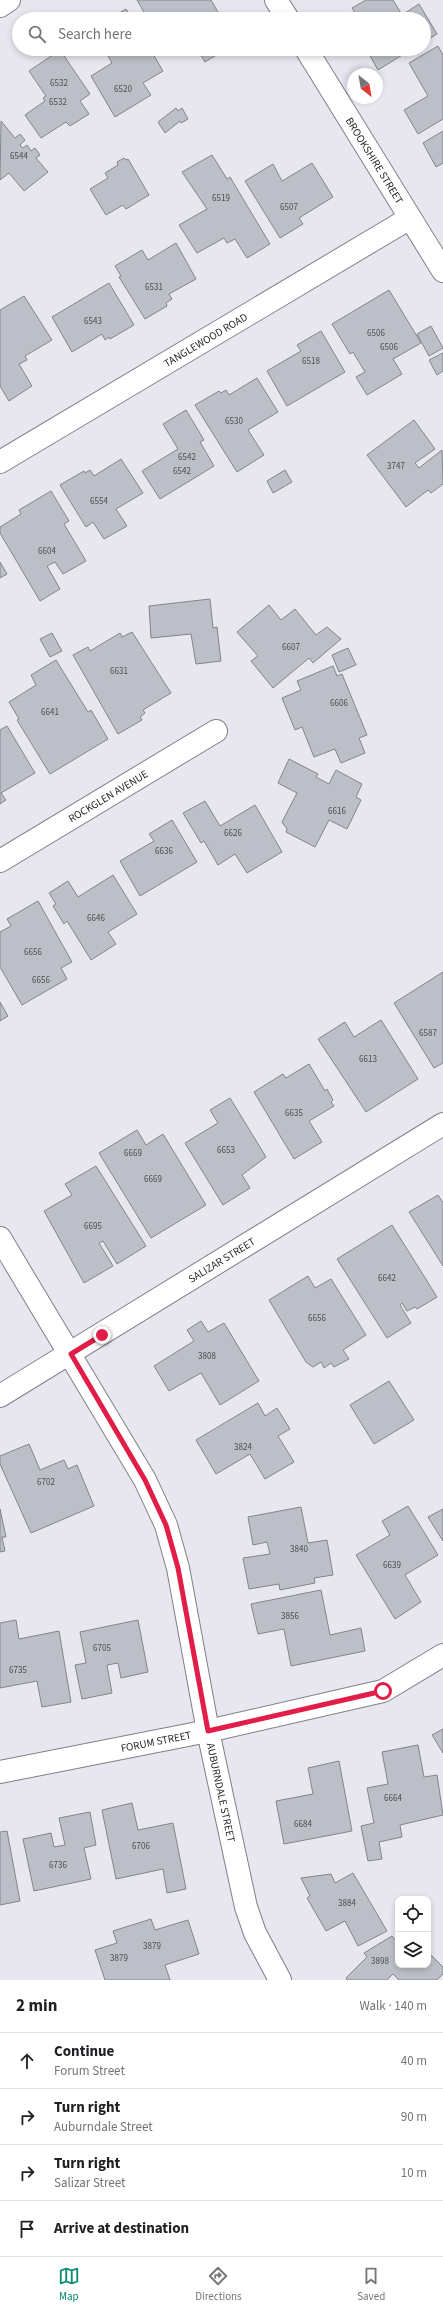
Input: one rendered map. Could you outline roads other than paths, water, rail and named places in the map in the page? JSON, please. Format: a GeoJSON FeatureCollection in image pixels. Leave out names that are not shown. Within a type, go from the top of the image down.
{"type":"FeatureCollection","features":[{"type":"Feature","properties":{"kind":"street"},"geometry":{"type":"LineString","coordinates":[[0,6],[9,0]]}},
{"type":"Feature","properties":{"kind":"street"},"geometry":{"type":"LineString","coordinates":[[276,0],[284,12]]}},
{"type":"Feature","properties":{"kind":"street","name":"BROOKSHIRE STREET"},"geometry":{"type":"LineString","coordinates":[[310,56],[443,271]]}},
{"type":"Feature","properties":{"kind":"street","name":"TANGLEWOOD ROAD"},"geometry":{"type":"LineString","coordinates":[[0,462],[410,218]]}},
{"type":"Feature","properties":{"kind":"street","name":"ROCKGLEN AVENUE"},"geometry":{"type":"LineString","coordinates":[[0,861],[216,731]]}},
{"type":"Feature","properties":{"kind":"street","name":"SALIZAR STREET"},"geometry":{"type":"LineString","coordinates":[[0,1396],[71,1354],[443,1124]]}},
{"type":"Feature","properties":{"kind":"street","name":"AUBURNDALE STREET"},"geometry":{"type":"LineString","coordinates":[[0,1238],[71,1354],[145,1480],[166,1525],[178,1568],[208,1731],[246,1906],[255,1933],[280,1980]]}},
{"type":"Feature","properties":{"kind":"street","name":"FORUM STREET"},"geometry":{"type":"LineString","coordinates":[[0,1772],[208,1731],[383,1691],[443,1655]]}}]}
